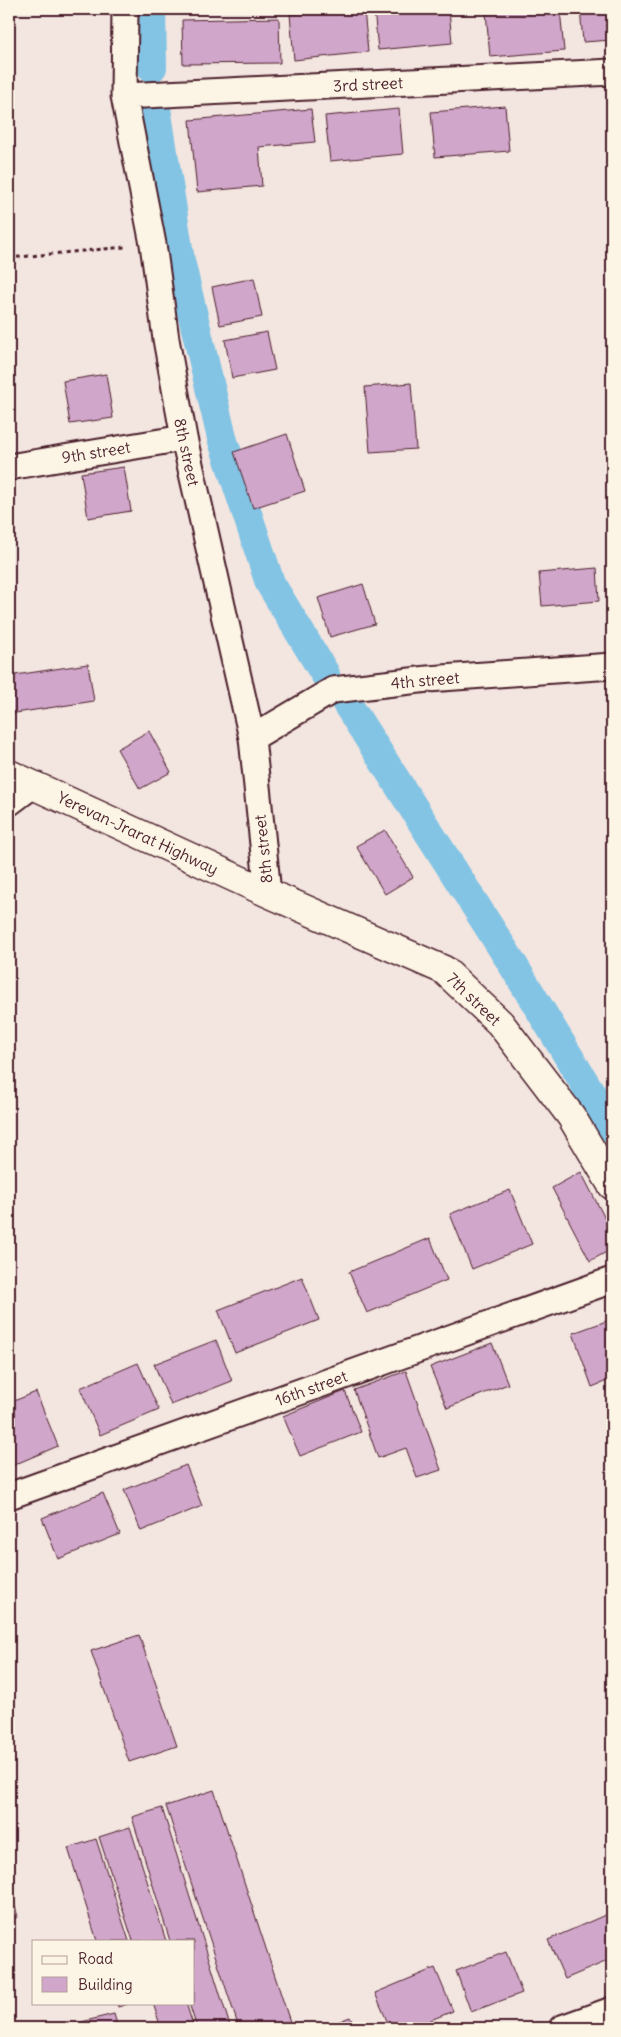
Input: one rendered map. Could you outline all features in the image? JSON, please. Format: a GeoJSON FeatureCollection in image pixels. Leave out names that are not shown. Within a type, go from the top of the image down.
{"type":"FeatureCollection","features":[{"type":"Feature","properties":{"kind":"main road","name":"Yerevan-Jrarat Highway"},"geometry":{"type":"LineString","coordinates":[[9,774],[268,892]]}},
{"type":"Feature","properties":{"kind":"main road","name":"7th street"},"geometry":{"type":"LineString","coordinates":[[268,892],[444,970],[500,1023],[571,1116],[612,1185]]}},
{"type":"Feature","properties":{"kind":"street","name":"8th street"},"geometry":{"type":"LineString","coordinates":[[125,9],[124,96],[153,244],[166,339],[184,438],[252,738],[268,892]]}},
{"type":"Feature","properties":{"kind":"street","name":"3rd street"},"geometry":{"type":"LineString","coordinates":[[124,96],[612,72]]}},
{"type":"Feature","properties":{"kind":"street","name":"9th street"},"geometry":{"type":"LineString","coordinates":[[9,466],[184,438]]}},
{"type":"Feature","properties":{"kind":"street","name":"4th street"},"geometry":{"type":"LineString","coordinates":[[252,738],[333,690],[428,679],[612,666]]}},
{"type":"Feature","properties":{"kind":"street"},"geometry":{"type":"LineString","coordinates":[[9,803],[33,785]]}},
{"type":"Feature","properties":{"kind":"street","name":"16th street"},"geometry":{"type":"LineString","coordinates":[[9,1496],[612,1280]]}},
{"type":"Feature","properties":{"kind":"street"},"geometry":{"type":"LineString","coordinates":[[562,2028],[612,2010]]}},
{"type":"Feature","properties":{"kind":"path"},"geometry":{"type":"LineString","coordinates":[[9,258],[153,244]]}},
{"type":"Feature","properties":{"kind":"building"},"geometry":{"type":"Polygon","coordinates":[[[364,9],[368,52],[294,60],[290,14],[364,9]]]}},
{"type":"Feature","properties":{"kind":"building"},"geometry":{"type":"Polygon","coordinates":[[[374,9],[449,9],[452,43],[378,50],[374,9]]]}},
{"type":"Feature","properties":{"kind":"building"},"geometry":{"type":"Polygon","coordinates":[[[560,9],[564,51],[490,57],[486,12],[560,9]]]}},
{"type":"Feature","properties":{"kind":"building"},"geometry":{"type":"Polygon","coordinates":[[[580,9],[612,9],[612,40],[583,42],[580,9]]]}},
{"type":"Feature","properties":{"kind":"building"},"geometry":{"type":"Polygon","coordinates":[[[279,18],[280,63],[183,64],[182,20],[279,18]]]}},
{"type":"Feature","properties":{"kind":"building"},"geometry":{"type":"Polygon","coordinates":[[[607,96],[612,96],[612,142],[611,142],[607,96]]]}},
{"type":"Feature","properties":{"kind":"building"},"geometry":{"type":"Polygon","coordinates":[[[505,106],[509,151],[435,157],[431,112],[505,106]]]}},
{"type":"Feature","properties":{"kind":"building"},"geometry":{"type":"Polygon","coordinates":[[[311,109],[315,142],[259,147],[262,186],[197,192],[190,120],[311,109]]]}},
{"type":"Feature","properties":{"kind":"building"},"geometry":{"type":"Polygon","coordinates":[[[399,109],[403,154],[330,161],[325,116],[399,109]]]}},
{"type":"Feature","properties":{"kind":"building"},"geometry":{"type":"Polygon","coordinates":[[[254,278],[262,317],[220,325],[212,287],[254,278]]]}},
{"type":"Feature","properties":{"kind":"building"},"geometry":{"type":"Polygon","coordinates":[[[267,332],[275,370],[232,378],[225,340],[267,332]]]}},
{"type":"Feature","properties":{"kind":"building"},"geometry":{"type":"Polygon","coordinates":[[[106,374],[113,418],[70,424],[63,381],[106,374]]]}},
{"type":"Feature","properties":{"kind":"building"},"geometry":{"type":"Polygon","coordinates":[[[411,383],[416,449],[370,452],[365,387],[411,383]]]}},
{"type":"Feature","properties":{"kind":"building"},"geometry":{"type":"Polygon","coordinates":[[[287,434],[305,491],[253,508],[234,452],[287,434]]]}},
{"type":"Feature","properties":{"kind":"building"},"geometry":{"type":"Polygon","coordinates":[[[124,467],[131,511],[88,518],[81,473],[124,467]]]}},
{"type":"Feature","properties":{"kind":"building"},"geometry":{"type":"Polygon","coordinates":[[[597,568],[599,601],[542,606],[539,573],[597,568]]]}},
{"type":"Feature","properties":{"kind":"building"},"geometry":{"type":"Polygon","coordinates":[[[363,584],[375,624],[330,637],[318,598],[363,584]]]}},
{"type":"Feature","properties":{"kind":"building"},"geometry":{"type":"Polygon","coordinates":[[[88,664],[94,701],[9,714],[9,676],[88,664]]]}},
{"type":"Feature","properties":{"kind":"building"},"geometry":{"type":"Polygon","coordinates":[[[149,731],[171,772],[140,789],[117,749],[149,731]]]}},
{"type":"Feature","properties":{"kind":"building"},"geometry":{"type":"Polygon","coordinates":[[[385,830],[413,877],[385,894],[356,846],[385,830]]]}},
{"type":"Feature","properties":{"kind":"building"},"geometry":{"type":"Polygon","coordinates":[[[581,1172],[612,1232],[612,1249],[590,1261],[552,1188],[581,1172]]]}},
{"type":"Feature","properties":{"kind":"building"},"geometry":{"type":"Polygon","coordinates":[[[510,1190],[532,1244],[472,1269],[450,1214],[510,1190]]]}},
{"type":"Feature","properties":{"kind":"building"},"geometry":{"type":"Polygon","coordinates":[[[430,1238],[447,1280],[367,1313],[349,1272],[430,1238]]]}},
{"type":"Feature","properties":{"kind":"building"},"geometry":{"type":"Polygon","coordinates":[[[302,1277],[319,1320],[235,1353],[218,1310],[302,1277]]]}},
{"type":"Feature","properties":{"kind":"building"},"geometry":{"type":"Polygon","coordinates":[[[612,1319],[612,1379],[592,1387],[573,1333],[612,1319]]]}},
{"type":"Feature","properties":{"kind":"building"},"geometry":{"type":"Polygon","coordinates":[[[216,1340],[232,1381],[171,1405],[154,1364],[216,1340]]]}},
{"type":"Feature","properties":{"kind":"building"},"geometry":{"type":"Polygon","coordinates":[[[492,1343],[508,1384],[447,1408],[430,1367],[492,1343]]]}},
{"type":"Feature","properties":{"kind":"building"},"geometry":{"type":"Polygon","coordinates":[[[138,1363],[159,1410],[100,1435],[80,1388],[138,1363]]]}},
{"type":"Feature","properties":{"kind":"building"},"geometry":{"type":"Polygon","coordinates":[[[406,1371],[441,1470],[417,1478],[406,1448],[378,1458],[354,1390],[406,1371]]]}},
{"type":"Feature","properties":{"kind":"building"},"geometry":{"type":"Polygon","coordinates":[[[345,1391],[361,1432],[300,1456],[283,1416],[345,1391]]]}},
{"type":"Feature","properties":{"kind":"building"},"geometry":{"type":"Polygon","coordinates":[[[36,1392],[58,1446],[9,1467],[9,1403],[36,1392]]]}},
{"type":"Feature","properties":{"kind":"building"},"geometry":{"type":"Polygon","coordinates":[[[186,1465],[202,1506],[141,1531],[124,1490],[186,1465]]]}},
{"type":"Feature","properties":{"kind":"building"},"geometry":{"type":"Polygon","coordinates":[[[103,1493],[120,1534],[58,1559],[42,1518],[103,1493]]]}},
{"type":"Feature","properties":{"kind":"building"},"geometry":{"type":"Polygon","coordinates":[[[139,1635],[177,1746],[129,1762],[91,1651],[139,1635]]]}},
{"type":"Feature","properties":{"kind":"building"},"geometry":{"type":"Polygon","coordinates":[[[214,1790],[292,2028],[239,2028],[166,1806],[214,1790]]]}},
{"type":"Feature","properties":{"kind":"building"},"geometry":{"type":"Polygon","coordinates":[[[162,1808],[230,2026],[223,2028],[197,2028],[189,2004],[195,2004],[195,1940],[170,1940],[132,1817],[162,1808]]]}},
{"type":"Feature","properties":{"kind":"building"},"geometry":{"type":"Polygon","coordinates":[[[130,1827],[166,1940],[133,1940],[99,1837],[130,1827]]]}},
{"type":"Feature","properties":{"kind":"building"},"geometry":{"type":"Polygon","coordinates":[[[96,1839],[129,1940],[97,1940],[68,1848],[96,1839]]]}},
{"type":"Feature","properties":{"kind":"building"},"geometry":{"type":"Polygon","coordinates":[[[9,1885],[18,1917],[9,1920],[9,1885]]]}},
{"type":"Feature","properties":{"kind":"building"},"geometry":{"type":"Polygon","coordinates":[[[612,1912],[612,1959],[565,1979],[548,1940],[612,1912]]]}},
{"type":"Feature","properties":{"kind":"building"},"geometry":{"type":"Polygon","coordinates":[[[506,1952],[522,1993],[471,2012],[456,1971],[506,1952]]]}},
{"type":"Feature","properties":{"kind":"building"},"geometry":{"type":"Polygon","coordinates":[[[435,1968],[453,2011],[411,2028],[390,2028],[375,1993],[435,1968]]]}},
{"type":"Feature","properties":{"kind":"building"},"geometry":{"type":"Polygon","coordinates":[[[117,2004],[128,2004],[118,2007],[117,2004]]]}},
{"type":"Feature","properties":{"kind":"building"},"geometry":{"type":"Polygon","coordinates":[[[153,2004],[186,2004],[194,2028],[161,2028],[153,2004]]]}},
{"type":"Feature","properties":{"kind":"building"},"geometry":{"type":"Polygon","coordinates":[[[114,2014],[118,2028],[70,2028],[69,2025],[114,2014]]]}},
{"type":"Feature","properties":{"kind":"building"},"geometry":{"type":"Polygon","coordinates":[[[350,2017],[355,2028],[322,2028],[350,2017]]]}},
{"type":"Feature","properties":{"kind":"waterway"},"geometry":{"type":"LineString","coordinates":[[151,9],[152,67]]}},
{"type":"Feature","properties":{"kind":"waterway"},"geometry":{"type":"LineString","coordinates":[[156,108],[180,261],[222,438],[270,583],[325,674]]}},
{"type":"Feature","properties":{"kind":"waterway"},"geometry":{"type":"LineString","coordinates":[[346,702],[510,960],[612,1128]]}}]}
